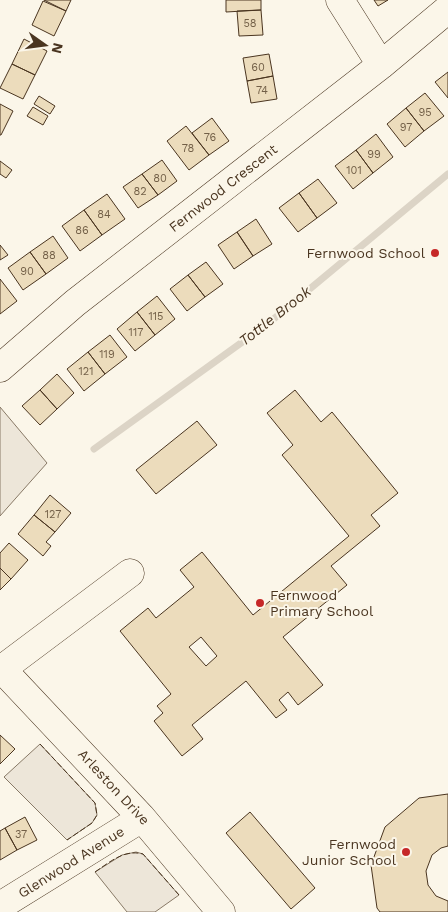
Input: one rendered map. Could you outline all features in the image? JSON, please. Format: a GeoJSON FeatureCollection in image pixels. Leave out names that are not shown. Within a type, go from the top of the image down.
{"type":"FeatureCollection","features":[{"type":"Feature","properties":{"kind":"street"},"geometry":{"type":"LineString","coordinates":[[340,0],[381,64]]}},
{"type":"Feature","properties":{"kind":"street","name":"Fernwood Crescent"},"geometry":{"type":"LineString","coordinates":[[0,368],[75,303],[381,64],[448,9]]}},
{"type":"Feature","properties":{"kind":"street"},"geometry":{"type":"LineString","coordinates":[[1,668],[130,573]]}},
{"type":"Feature","properties":{"kind":"street","name":"Arleston Drive"},"geometry":{"type":"LineString","coordinates":[[1,668],[142,818],[222,912]]}},
{"type":"Feature","properties":{"kind":"street","name":"Glenwood Avenue"},"geometry":{"type":"LineString","coordinates":[[0,906],[142,818]]}},
{"type":"Feature","properties":{"kind":"shaded area"},"geometry":{"type":"Polygon","coordinates":[[[0,407],[47,463],[0,516],[0,407]]]}},
{"type":"Feature","properties":{"kind":"shaded area"},"geometry":{"type":"Polygon","coordinates":[[[40,744],[95,803],[97,815],[92,823],[67,840],[4,777],[40,744]]]}},
{"type":"Feature","properties":{"kind":"shaded area"},"geometry":{"type":"Polygon","coordinates":[[[136,852],[143,854],[179,895],[155,912],[127,912],[95,872],[122,855],[136,852]]]}},
{"type":"Feature","properties":{"kind":"building"},"geometry":{"type":"Polygon","coordinates":[[[44,0],[71,0],[66,11],[44,0]]]}},
{"type":"Feature","properties":{"kind":"building"},"geometry":{"type":"Polygon","coordinates":[[[226,0],[261,0],[261,10],[226,12],[226,0]]]}},
{"type":"Feature","properties":{"kind":"building"},"geometry":{"type":"Polygon","coordinates":[[[374,0],[388,0],[378,6],[374,0]]]}},
{"type":"Feature","properties":{"kind":"building"},"geometry":{"type":"Polygon","coordinates":[[[43,1],[66,11],[54,36],[32,25],[43,1]]]}},
{"type":"Feature","properties":{"kind":"building"},"geometry":{"type":"Polygon","coordinates":[[[261,10],[263,35],[239,36],[237,11],[261,10]]]}},
{"type":"Feature","properties":{"kind":"building"},"geometry":{"type":"Polygon","coordinates":[[[24,39],[47,51],[35,75],[12,64],[24,39]]]}},
{"type":"Feature","properties":{"kind":"building"},"geometry":{"type":"Polygon","coordinates":[[[269,54],[273,76],[247,81],[243,58],[269,54]]]}},
{"type":"Feature","properties":{"kind":"building"},"geometry":{"type":"Polygon","coordinates":[[[12,64],[35,75],[23,99],[0,88],[12,64]]]}},
{"type":"Feature","properties":{"kind":"building"},"geometry":{"type":"Polygon","coordinates":[[[448,72],[448,98],[435,82],[448,72]]]}},
{"type":"Feature","properties":{"kind":"building"},"geometry":{"type":"Polygon","coordinates":[[[273,76],[277,99],[251,103],[247,81],[273,76]]]}},
{"type":"Feature","properties":{"kind":"building"},"geometry":{"type":"Polygon","coordinates":[[[425,93],[444,116],[424,131],[406,108],[425,93]]]}},
{"type":"Feature","properties":{"kind":"building"},"geometry":{"type":"Polygon","coordinates":[[[39,96],[55,106],[50,114],[34,104],[39,96]]]}},
{"type":"Feature","properties":{"kind":"building"},"geometry":{"type":"Polygon","coordinates":[[[0,104],[13,111],[1,135],[0,135],[0,104]]]}},
{"type":"Feature","properties":{"kind":"building"},"geometry":{"type":"Polygon","coordinates":[[[33,107],[48,116],[43,125],[27,116],[33,107]]]}},
{"type":"Feature","properties":{"kind":"building"},"geometry":{"type":"Polygon","coordinates":[[[406,108],[424,131],[405,147],[387,124],[406,108]]]}},
{"type":"Feature","properties":{"kind":"building"},"geometry":{"type":"Polygon","coordinates":[[[212,118],[229,141],[209,155],[192,133],[212,118]]]}},
{"type":"Feature","properties":{"kind":"building"},"geometry":{"type":"Polygon","coordinates":[[[186,126],[209,155],[189,170],[167,141],[186,126]]]}},
{"type":"Feature","properties":{"kind":"building"},"geometry":{"type":"Polygon","coordinates":[[[376,134],[393,157],[373,173],[356,150],[376,134]]]}},
{"type":"Feature","properties":{"kind":"building"},"geometry":{"type":"Polygon","coordinates":[[[356,150],[373,173],[353,189],[335,166],[356,150]]]}},
{"type":"Feature","properties":{"kind":"building"},"geometry":{"type":"Polygon","coordinates":[[[162,160],[177,181],[158,195],[142,174],[162,160]]]}},
{"type":"Feature","properties":{"kind":"building"},"geometry":{"type":"Polygon","coordinates":[[[0,161],[12,170],[6,178],[0,174],[0,161]]]}},
{"type":"Feature","properties":{"kind":"building"},"geometry":{"type":"Polygon","coordinates":[[[142,174],[158,195],[138,208],[123,187],[142,174]]]}},
{"type":"Feature","properties":{"kind":"building"},"geometry":{"type":"Polygon","coordinates":[[[318,179],[337,203],[317,218],[299,193],[318,179]]]}},
{"type":"Feature","properties":{"kind":"building"},"geometry":{"type":"Polygon","coordinates":[[[299,193],[317,218],[298,232],[279,208],[299,193]]]}},
{"type":"Feature","properties":{"kind":"building"},"geometry":{"type":"Polygon","coordinates":[[[107,194],[125,219],[102,235],[84,210],[107,194]]]}},
{"type":"Feature","properties":{"kind":"building"},"geometry":{"type":"Polygon","coordinates":[[[84,210],[102,235],[80,251],[62,226],[84,210]]]}},
{"type":"Feature","properties":{"kind":"building"},"geometry":{"type":"Polygon","coordinates":[[[256,219],[272,244],[253,256],[237,232],[256,219]]]}},
{"type":"Feature","properties":{"kind":"building"},"geometry":{"type":"Polygon","coordinates":[[[237,232],[253,256],[234,269],[218,245],[237,232]]]}},
{"type":"Feature","properties":{"kind":"building"},"geometry":{"type":"Polygon","coordinates":[[[53,236],[68,258],[46,274],[30,252],[53,236]]]}},
{"type":"Feature","properties":{"kind":"building"},"geometry":{"type":"Polygon","coordinates":[[[0,245],[8,255],[0,260],[0,245]]]}},
{"type":"Feature","properties":{"kind":"building"},"geometry":{"type":"Polygon","coordinates":[[[30,252],[46,274],[23,290],[8,268],[30,252]]]}},
{"type":"Feature","properties":{"kind":"building"},"geometry":{"type":"Polygon","coordinates":[[[206,262],[223,284],[205,297],[188,275],[206,262]]]}},
{"type":"Feature","properties":{"kind":"building"},"geometry":{"type":"Polygon","coordinates":[[[188,275],[205,297],[187,311],[170,289],[188,275]]]}},
{"type":"Feature","properties":{"kind":"building"},"geometry":{"type":"Polygon","coordinates":[[[0,279],[17,301],[0,314],[0,279]]]}},
{"type":"Feature","properties":{"kind":"building"},"geometry":{"type":"Polygon","coordinates":[[[157,296],[175,319],[155,335],[137,312],[157,296]]]}},
{"type":"Feature","properties":{"kind":"building"},"geometry":{"type":"Polygon","coordinates":[[[137,312],[155,335],[135,351],[117,329],[137,312]]]}},
{"type":"Feature","properties":{"kind":"building"},"geometry":{"type":"Polygon","coordinates":[[[110,335],[127,357],[105,374],[88,352],[110,335]]]}},
{"type":"Feature","properties":{"kind":"building"},"geometry":{"type":"Polygon","coordinates":[[[88,352],[105,374],[84,391],[67,369],[88,352]]]}},
{"type":"Feature","properties":{"kind":"building"},"geometry":{"type":"Polygon","coordinates":[[[57,374],[74,393],[57,409],[40,390],[57,374]]]}},
{"type":"Feature","properties":{"kind":"building"},"geometry":{"type":"Polygon","coordinates":[[[40,390],[57,409],[40,425],[22,406],[40,390]]]}},
{"type":"Feature","properties":{"kind":"building"},"geometry":{"type":"Polygon","coordinates":[[[295,390],[321,422],[332,412],[398,493],[371,515],[380,526],[331,566],[347,585],[283,637],[323,685],[298,705],[288,692],[279,700],[287,710],[276,718],[246,681],[192,725],[203,739],[182,756],[154,721],[163,713],[157,706],[171,694],[120,631],[148,608],[156,618],[194,587],[180,570],[202,552],[253,615],[349,536],[282,455],[293,445],[267,413],[295,390]],[[201,637],[189,647],[206,666],[217,656],[201,637]]]}},
{"type":"Feature","properties":{"kind":"building"},"geometry":{"type":"Polygon","coordinates":[[[197,421],[217,445],[156,494],[136,470],[197,421]]]}},
{"type":"Feature","properties":{"kind":"building"},"geometry":{"type":"Polygon","coordinates":[[[50,495],[71,513],[55,532],[34,515],[50,495]]]}},
{"type":"Feature","properties":{"kind":"building"},"geometry":{"type":"Polygon","coordinates":[[[34,515],[55,532],[46,542],[51,546],[43,556],[18,534],[34,515]]]}},
{"type":"Feature","properties":{"kind":"building"},"geometry":{"type":"Polygon","coordinates":[[[9,543],[28,560],[11,579],[0,568],[0,553],[9,543]]]}},
{"type":"Feature","properties":{"kind":"building"},"geometry":{"type":"Polygon","coordinates":[[[0,568],[11,579],[0,590],[0,568]]]}},
{"type":"Feature","properties":{"kind":"building"},"geometry":{"type":"Polygon","coordinates":[[[0,735],[15,749],[0,764],[0,735]]]}},
{"type":"Feature","properties":{"kind":"building","name":"Fernwood Junior School"},"geometry":{"type":"Polygon","coordinates":[[[448,794],[448,846],[441,848],[432,855],[426,871],[428,885],[436,896],[448,901],[448,912],[380,912],[377,908],[371,865],[385,827],[419,798],[448,794]]]}},
{"type":"Feature","properties":{"kind":"building"},"geometry":{"type":"Polygon","coordinates":[[[250,812],[315,888],[291,909],[226,833],[250,812]]]}},
{"type":"Feature","properties":{"kind":"building"},"geometry":{"type":"Polygon","coordinates":[[[25,817],[37,840],[17,850],[5,828],[25,817]]]}},
{"type":"Feature","properties":{"kind":"building"},"geometry":{"type":"Polygon","coordinates":[[[5,828],[17,850],[0,860],[0,831],[5,828]]]}},
{"type":"Feature","properties":{"kind":"waterway","name":"Tottle Brook"},"geometry":{"type":"LineString","coordinates":[[94,449],[270,322],[448,174]]}},
{"type":"Feature","properties":{"kind":"fence"},"geometry":{"type":"LineString","coordinates":[[40,744],[95,803],[97,815],[92,823],[67,840]]}},
{"type":"Feature","properties":{"kind":"fence"},"geometry":{"type":"LineString","coordinates":[[95,872],[123,855],[130,853],[143,854],[179,895]]}},
{"type":"Feature","properties":{"kind":"place","name":"Fernwood School"},"geometry":{"type":"Point","coordinates":[435,253]}},
{"type":"Feature","properties":{"kind":"place","name":"Fernwood Primary School"},"geometry":{"type":"Point","coordinates":[260,603]}},
{"type":"Feature","properties":{"kind":"place","name":"Fernwood Junior School"},"geometry":{"type":"Point","coordinates":[406,852]}}]}
